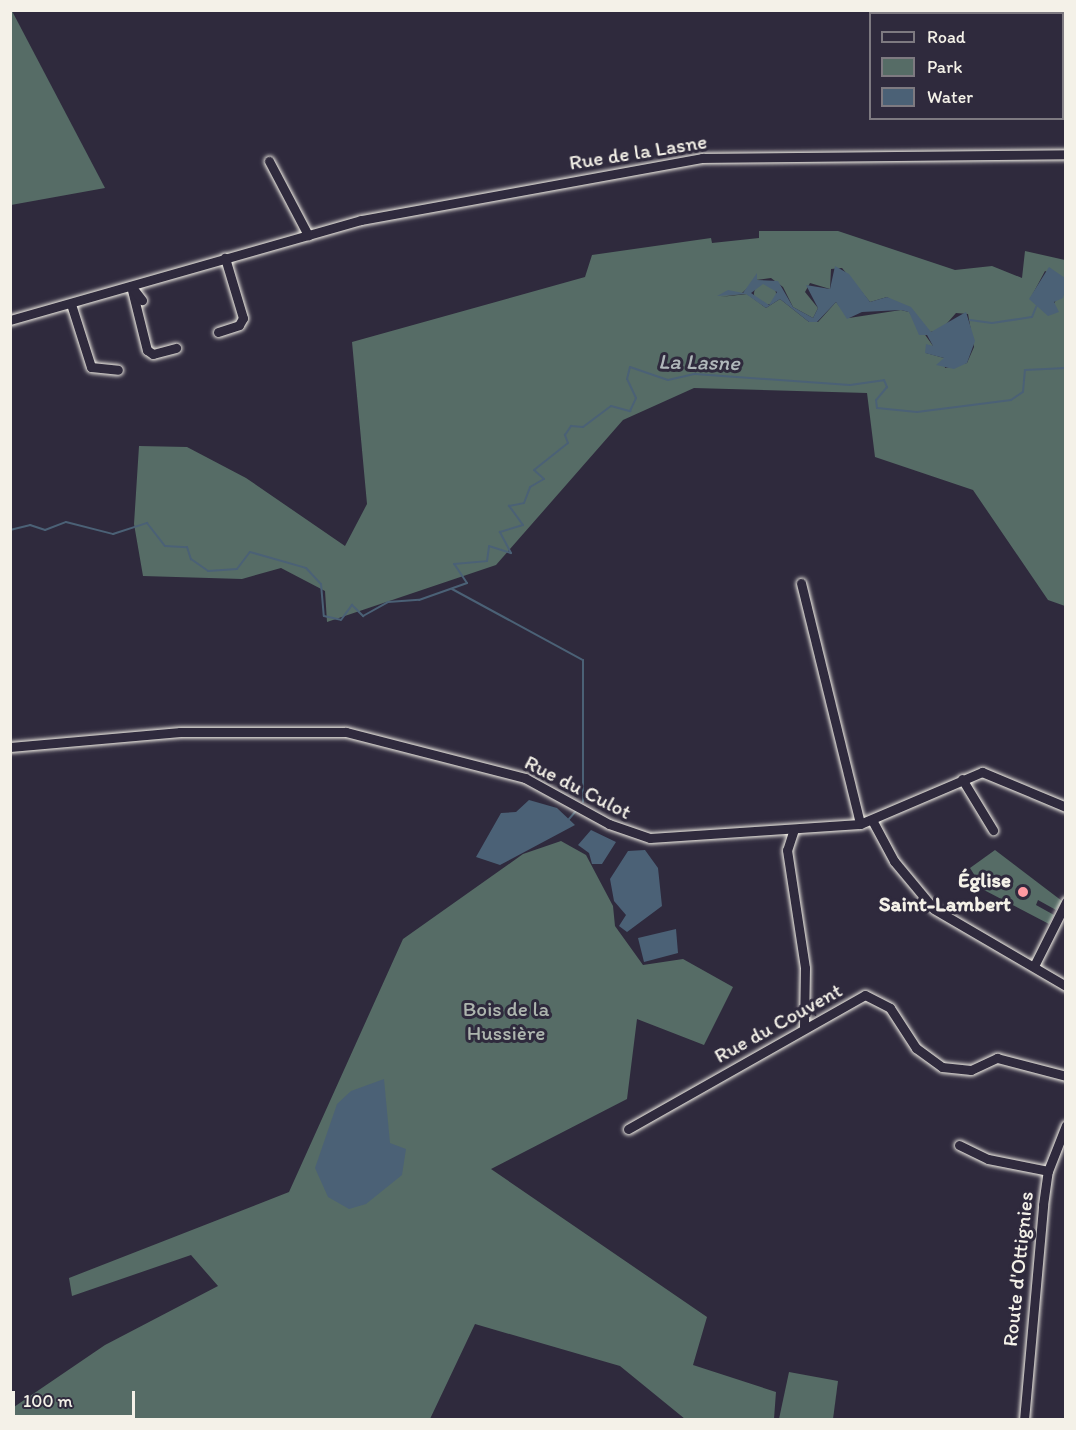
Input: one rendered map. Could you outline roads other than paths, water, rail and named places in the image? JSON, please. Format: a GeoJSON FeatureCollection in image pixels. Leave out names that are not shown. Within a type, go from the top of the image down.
{"type":"FeatureCollection","features":[{"type":"Feature","properties":{"kind":"street","name":"Rue de la Lasne"},"geometry":{"type":"LineString","coordinates":[[10,320],[225,258],[401,211],[702,158],[1065,154]]}},
{"type":"Feature","properties":{"kind":"street"},"geometry":{"type":"LineString","coordinates":[[269,161],[308,235]]}},
{"type":"Feature","properties":{"kind":"street"},"geometry":{"type":"LineString","coordinates":[[218,332],[239,325],[243,318],[225,258]]}},
{"type":"Feature","properties":{"kind":"street"},"geometry":{"type":"LineString","coordinates":[[131,286],[142,300]]}},
{"type":"Feature","properties":{"kind":"street"},"geometry":{"type":"LineString","coordinates":[[131,286],[147,350],[153,354],[176,348]]}},
{"type":"Feature","properties":{"kind":"street"},"geometry":{"type":"LineString","coordinates":[[71,304],[88,371],[118,370]]}},
{"type":"Feature","properties":{"kind":"street"},"geometry":{"type":"LineString","coordinates":[[801,583],[860,824]]}},
{"type":"Feature","properties":{"kind":"street","name":"Rue du Culot"},"geometry":{"type":"LineString","coordinates":[[10,747],[180,732],[346,732],[525,778],[640,837],[860,824],[982,772],[998,774],[1065,807]]}},
{"type":"Feature","properties":{"kind":"street"},"geometry":{"type":"LineString","coordinates":[[962,779],[993,830]]}},
{"type":"Feature","properties":{"kind":"street"},"geometry":{"type":"LineString","coordinates":[[872,820],[894,861],[934,909],[1065,986]]}},
{"type":"Feature","properties":{"kind":"street"},"geometry":{"type":"LineString","coordinates":[[794,829],[787,850],[806,968],[804,1027]]}},
{"type":"Feature","properties":{"kind":"street"},"geometry":{"type":"LineString","coordinates":[[1034,966],[1065,902]]}},
{"type":"Feature","properties":{"kind":"street","name":"Rue du Couvent"},"geometry":{"type":"LineString","coordinates":[[628,1129],[804,1027],[865,995],[890,1008],[916,1048],[942,1067],[971,1070],[997,1058],[1065,1076]]}},
{"type":"Feature","properties":{"kind":"street","name":"Route d'Ottignies"},"geometry":{"type":"LineString","coordinates":[[1024,1419],[1048,1171],[1065,1125]]}},
{"type":"Feature","properties":{"kind":"street"},"geometry":{"type":"LineString","coordinates":[[959,1145],[988,1159],[1048,1171]]}},
{"type":"Feature","properties":{"kind":"water"},"geometry":{"type":"Polygon","coordinates":[[[835,266],[849,274],[870,302],[887,297],[911,307],[931,332],[966,312],[975,341],[967,363],[954,369],[936,365],[944,358],[925,353],[926,344],[933,346],[927,335],[919,335],[909,312],[901,310],[862,312],[847,319],[836,302],[817,322],[809,322],[780,299],[766,308],[746,294],[717,296],[728,290],[743,293],[757,273],[757,280],[778,281],[793,307],[813,318],[818,308],[806,285],[830,289],[835,266]],[[763,284],[751,293],[769,305],[777,292],[763,284]]]}},
{"type":"Feature","properties":{"kind":"water"},"geometry":{"type":"Polygon","coordinates":[[[1049,267],[1065,278],[1066,286],[1063,298],[1054,302],[1059,312],[1048,316],[1029,299],[1049,267]]]}},
{"type":"Feature","properties":{"kind":"water"},"geometry":{"type":"Polygon","coordinates":[[[529,800],[557,808],[575,825],[500,865],[476,857],[501,813],[516,812],[529,800]]]}},
{"type":"Feature","properties":{"kind":"water"},"geometry":{"type":"Polygon","coordinates":[[[591,830],[616,842],[602,864],[592,864],[589,853],[578,845],[591,830]]]}},
{"type":"Feature","properties":{"kind":"water"},"geometry":{"type":"Polygon","coordinates":[[[645,850],[658,868],[662,906],[627,932],[619,926],[626,915],[614,901],[610,879],[628,851],[645,850]]]}},
{"type":"Feature","properties":{"kind":"water"},"geometry":{"type":"Polygon","coordinates":[[[676,929],[678,953],[644,962],[638,938],[676,929]]]}},
{"type":"Feature","properties":{"kind":"water"},"geometry":{"type":"Polygon","coordinates":[[[384,1079],[390,1143],[406,1149],[402,1175],[366,1204],[349,1209],[328,1197],[315,1168],[337,1104],[351,1091],[384,1079]]]}},
{"type":"Feature","properties":{"kind":"waterway"},"geometry":{"type":"LineString","coordinates":[[970,320],[992,323],[1032,317],[1036,307]]}},
{"type":"Feature","properties":{"kind":"waterway","name":"La Lasne"},"geometry":{"type":"LineString","coordinates":[[10,530],[30,525],[45,530],[66,522],[113,534],[147,523],[165,546],[187,547],[191,559],[208,571],[237,569],[250,552],[306,568],[321,584],[324,616],[341,620],[352,605],[363,616],[388,602],[419,600],[467,583],[454,564],[487,561],[489,546],[511,553],[500,532],[523,525],[509,506],[524,503],[530,487],[544,479],[534,470],[568,443],[565,435],[571,426],[583,427],[611,406],[630,411],[636,398],[627,379],[630,367],[668,380],[695,374],[850,385],[884,380],[887,387],[876,400],[877,408],[917,412],[1011,400],[1023,392],[1025,370],[1066,368]]}},
{"type":"Feature","properties":{"kind":"waterway"},"geometry":{"type":"LineString","coordinates":[[452,589],[583,660],[583,802]]}},
{"type":"Feature","properties":{"kind":"waterway"},"geometry":{"type":"LineString","coordinates":[[569,819],[576,811]]}},
{"type":"Feature","properties":{"kind":"place","name":"Église Saint-Lambert"},"geometry":{"type":"Point","coordinates":[1023,892]}},
{"type":"Feature","properties":{"kind":"park label","name":"Bois de la Hussière"},"geometry":{"type":"Point","coordinates":[506,1021]}}]}
